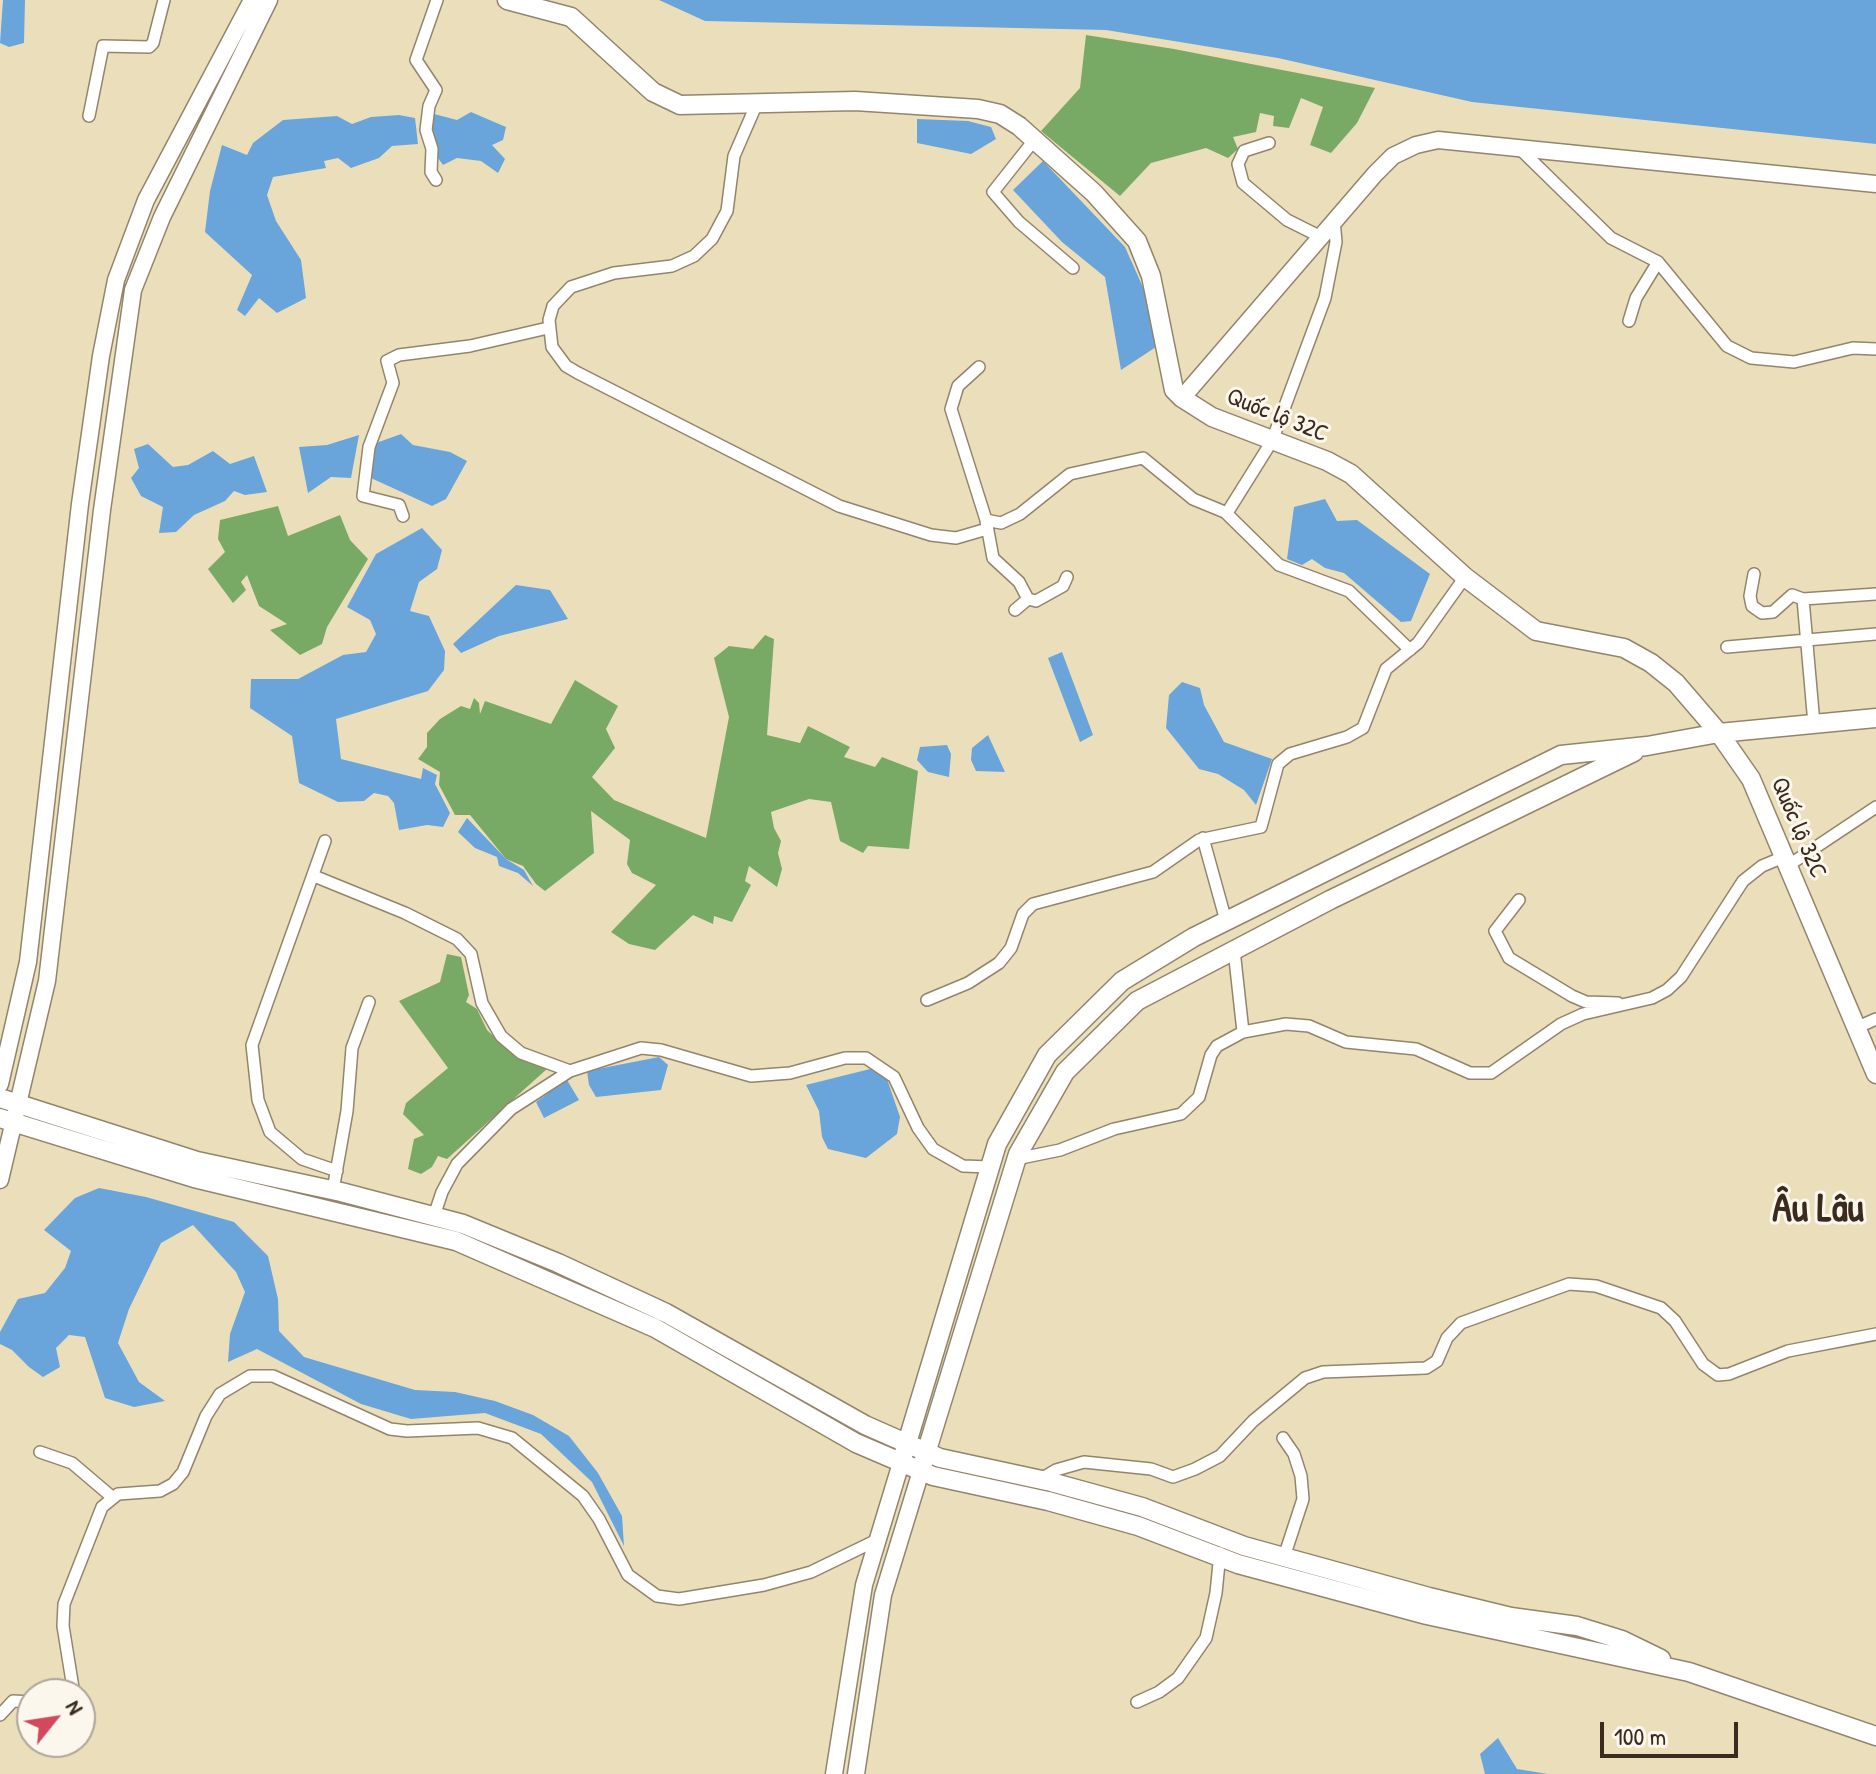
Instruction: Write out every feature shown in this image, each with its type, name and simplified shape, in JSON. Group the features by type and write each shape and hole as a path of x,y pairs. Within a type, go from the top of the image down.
{"main road":[{"path":"0,1084 28,962 80,504 101,356 116,280 146,200 252,0"},
{"path":"0,1180 12,1115 47,981 102,510 133,290 162,217 269,0"},
{"path":"507,0 552,9 571,17 653,92 673,103 817,99 978,109 1009,119 1094,193 1137,241 1151,276 1174,390 1182,398 1319,236 1393,156 1416,145 1438,140 1876,184"},
{"name":"Quốc lộ 32C","path":"1182,398 1212,417 1351,474 1465,577 1542,634 1611,645 1637,654 1676,683 1719,733 1751,779 1788,860 1811,928 1876,1074"},
{"path":"80,504 102,510"},
{"path":"834,1774 864,1585 877,1540 997,1144 1047,1055 1122,981 1226,921 1561,755 1647,746 1719,733 1876,718"},
{"path":"856,1774 883,1595 925,1452 1016,1159 1065,1072 1137,1001 1647,746"},
{"path":"0,1098 12,1115 194,1178 456,1241 655,1328 856,1443 921,1471 1138,1526 1220,1556 1454,1621 1689,1672"},
{"path":"12,1115 434,1216 558,1263 666,1313 865,1425 940,1458 1041,1479 1142,1507 1284,1557 1497,1613 1577,1626 1622,1640 1689,1672 1876,1736"}],"street":[{"path":"89,116 103,46 149,47 153,43 164,0"},
{"path":"436,180 438,177 431,172 432,149 426,130 429,106 436,90 416,60 437,0"},
{"path":"757,103 734,156 727,211 712,239 694,256 672,266 614,273 571,287 553,306 548,328 552,347 566,366 839,506 920,532 956,538 987,529 986,520"},
{"path":"1035,139 993,192 1019,222 1073,268"},
{"path":"1269,143 1244,151 1238,164 1243,183 1287,220 1319,236"},
{"path":"1520,149 1611,238 1658,262 1727,346 1751,358 1794,362 1853,348 1876,349"},
{"path":"1225,512 1242,493 1272,441 1325,298 1336,242 1334,220"},
{"path":"1629,321 1636,298 1658,262"},
{"path":"403,516 399,505 363,496 369,447 393,383 387,361 399,355 470,346 548,328"},
{"path":"979,367 958,386 951,409 986,520 993,558 1019,582 1028,599 1036,601 1063,586 1067,577"},
{"path":"986,520 1001,523 1020,514 1058,481 1076,471 1116,467 1143,458 1193,499 1225,512 1279,565 1349,591 1410,650"},
{"path":"1754,574 1750,596 1752,606 1762,613 1773,612 1792,595 1803,599 1876,594"},
{"path":"927,1000 968,983 999,963 1011,948 1023,914 1033,904 1153,872 1203,838 1261,827 1278,764 1290,754 1359,731 1369,718 1386,669 1410,650 1465,577"},
{"path":"1015,610 1028,599"},
{"path":"1803,599 1814,724"},
{"path":"1727,647 1876,634"},
{"path":"1016,1159 1060,1150 1114,1129 1181,1114 1199,1097 1212,1051 1243,1032 1302,1024 1346,1042 1416,1049 1470,1073 1484,1075 1496,1070 1561,1024 1652,998 1674,984 1743,881 1762,866 1788,860 1876,807"},
{"path":"1203,838 1226,921"},
{"path":"325,841 252,1045 258,1100 270,1132 302,1159 337,1171"},
{"path":"314,876 405,913 457,939 471,954 482,1003 501,1036 521,1053 570,1071"},
{"path":"1519,900 1495,931 1509,958 1586,1002 1626,1004"},
{"path":"1234,950 1243,1032"},
{"path":"333,1190 347,1111 352,1048 369,1002"},
{"path":"1856,1028 1876,1019"},
{"path":"434,1216 457,1164 511,1109 570,1071 641,1048 661,1050 751,1076 790,1073 845,1058 866,1058 894,1077 918,1128 933,1149 963,1166 990,1167"},
{"path":"1041,1479 1056,1470 1084,1462 1138,1466 1173,1477 1195,1469 1220,1456 1253,1421 1305,1378 1323,1372 1426,1368 1437,1361 1447,1338 1461,1323 1569,1284 1596,1286 1661,1308 1675,1321 1703,1364 1718,1375 1729,1374 1788,1351 1876,1334"},
{"path":"71,1678 63,1626 64,1604 102,1507 112,1497 126,1492 160,1491 173,1484 183,1472 206,1416 220,1394 240,1379 265,1375 390,1429 478,1428 512,1438 583,1496 599,1519 628,1575 657,1596 679,1599 764,1585 811,1572 877,1540"},
{"path":"1283,1438 1298,1465 1303,1499 1284,1557"},
{"path":"40,1452 72,1463 112,1497"},
{"path":"1137,1702 1159,1692 1178,1678 1206,1638 1216,1593 1220,1537"},
{"path":"0,1715 16,1701"}],"green space":[{"path":"1086,35 1375,88 1357,123 1331,153 1310,145 1323,107 1301,98 1289,128 1273,126 1274,116 1260,113 1256,132 1233,137 1238,149 1228,158 1206,148 1151,163 1120,196 1041,131 1080,88"},
{"path":"278,506 288,536 340,515 350,540 368,559 327,627 322,644 300,655 270,630 287,624 259,606 247,575 241,582 246,590 233,603 208,569 225,552 218,539 220,520"},
{"path":"765,635 774,639 767,735 800,743 808,726 850,747 844,757 875,767 882,757 918,771 909,849 868,846 863,853 840,841 831,802 809,799 771,812 781,841 778,853 782,869 777,887 749,866 745,881 751,885 732,922 714,916 713,924 693,915 655,950 629,944 611,932 656,885 632,873 627,864 630,840 591,811 594,853 545,891 523,866 506,859 470,815 455,815 439,785 440,772 418,759 427,747 427,733 440,719 461,706 470,709 474,698 479,703 480,714 485,701 551,724 575,680 618,706 606,729 615,748 592,777 614,800 706,838 729,717 714,658 729,646 753,649"},
{"path":"447,954 461,957 469,995 466,1002 477,1009 487,1030 504,1046 548,1068 447,1159 438,1156 432,1167 421,1174 408,1169 414,1139 424,1135 403,1114 406,1103 448,1068 399,1001 440,982"}],"water":[{"path":"3,0 25,0 24,43 9,47 0,43"},
{"path":"659,0 1876,0 1876,144 1472,102 1278,58 1106,30 705,21"},
{"path":"471,112 506,127 503,140 492,145 505,159 498,173 481,161 457,158 443,165 438,158 432,133 434,114 457,120"},
{"path":"399,115 415,118 418,144 392,146 379,158 351,168 338,158 324,161 326,168 273,177 267,195 276,221 301,260 306,298 277,313 259,298 245,316 237,310 252,275 205,232 210,191 222,145 247,155 253,143 283,120 337,116 352,124 371,117"},
{"path":"917,119 968,121 991,127 996,139 971,154 917,143"},
{"path":"1043,161 1125,247 1146,294 1156,347 1121,370 1105,277 1062,242 1013,190"},
{"path":"401,434 413,445 450,452 467,461 446,499 432,506 371,478 376,443"},
{"path":"359,435 351,478 331,477 308,493 299,447 327,445"},
{"path":"148,444 173,467 188,465 213,451 230,464 254,456 267,492 245,495 234,491 225,501 194,515 176,532 159,533 163,507 141,496 131,478 139,468 134,449"},
{"path":"1325,499 1337,521 1357,520 1430,574 1411,621 1401,622 1344,573 1325,568 1312,559 1302,565 1287,559 1294,507"},
{"path":"422,528 442,550 437,569 419,582 410,611 429,616 445,651 444,670 428,691 336,719 341,759 421,779 423,768 437,775 435,784 450,813 443,827 427,825 399,830 394,803 388,796 374,793 364,801 338,802 299,783 292,736 250,708 251,679 298,679 343,655 366,652 376,634 370,620 347,607 376,554"},
{"path":"516,585 550,590 568,619 499,636 461,653 453,644"},
{"path":"1062,652 1093,735 1080,742 1048,658"},
{"path":"1182,682 1200,688 1204,705 1224,742 1272,759 1256,805 1244,790 1218,774 1199,769 1166,728 1169,695"},
{"path":"988,735 1005,772 976,771 971,760 972,748"},
{"path":"947,745 951,754 949,777 928,772 917,760 920,747"},
{"path":"467,818 506,859 524,870 533,886 518,873 499,866 497,857 475,848 458,832"},
{"path":"659,1057 668,1065 661,1090 596,1097 589,1085 587,1071"},
{"path":"870,1069 886,1076 900,1117 897,1134 866,1158 828,1149 822,1137 819,1111 806,1085"},
{"path":"567,1080 579,1100 544,1118 536,1102"},
{"path":"99,1188 146,1197 234,1222 268,1256 278,1299 279,1331 304,1357 415,1390 455,1392 495,1401 533,1415 569,1436 598,1473 622,1516 624,1546 592,1482 541,1434 485,1413 411,1419 361,1404 257,1349 228,1362 230,1334 245,1292 236,1272 193,1225 161,1243 129,1309 118,1343 139,1382 165,1401 134,1407 105,1398 85,1337 69,1335 56,1348 60,1367 43,1377 12,1350 0,1344 0,1332 18,1299 45,1293 65,1268 71,1251 44,1230 75,1198"},
{"path":"1498,1738 1517,1769 1548,1774 1485,1774 1480,1754"}],"district":[{"name":"Âu Lâu","path":"1818,1210"}]}
